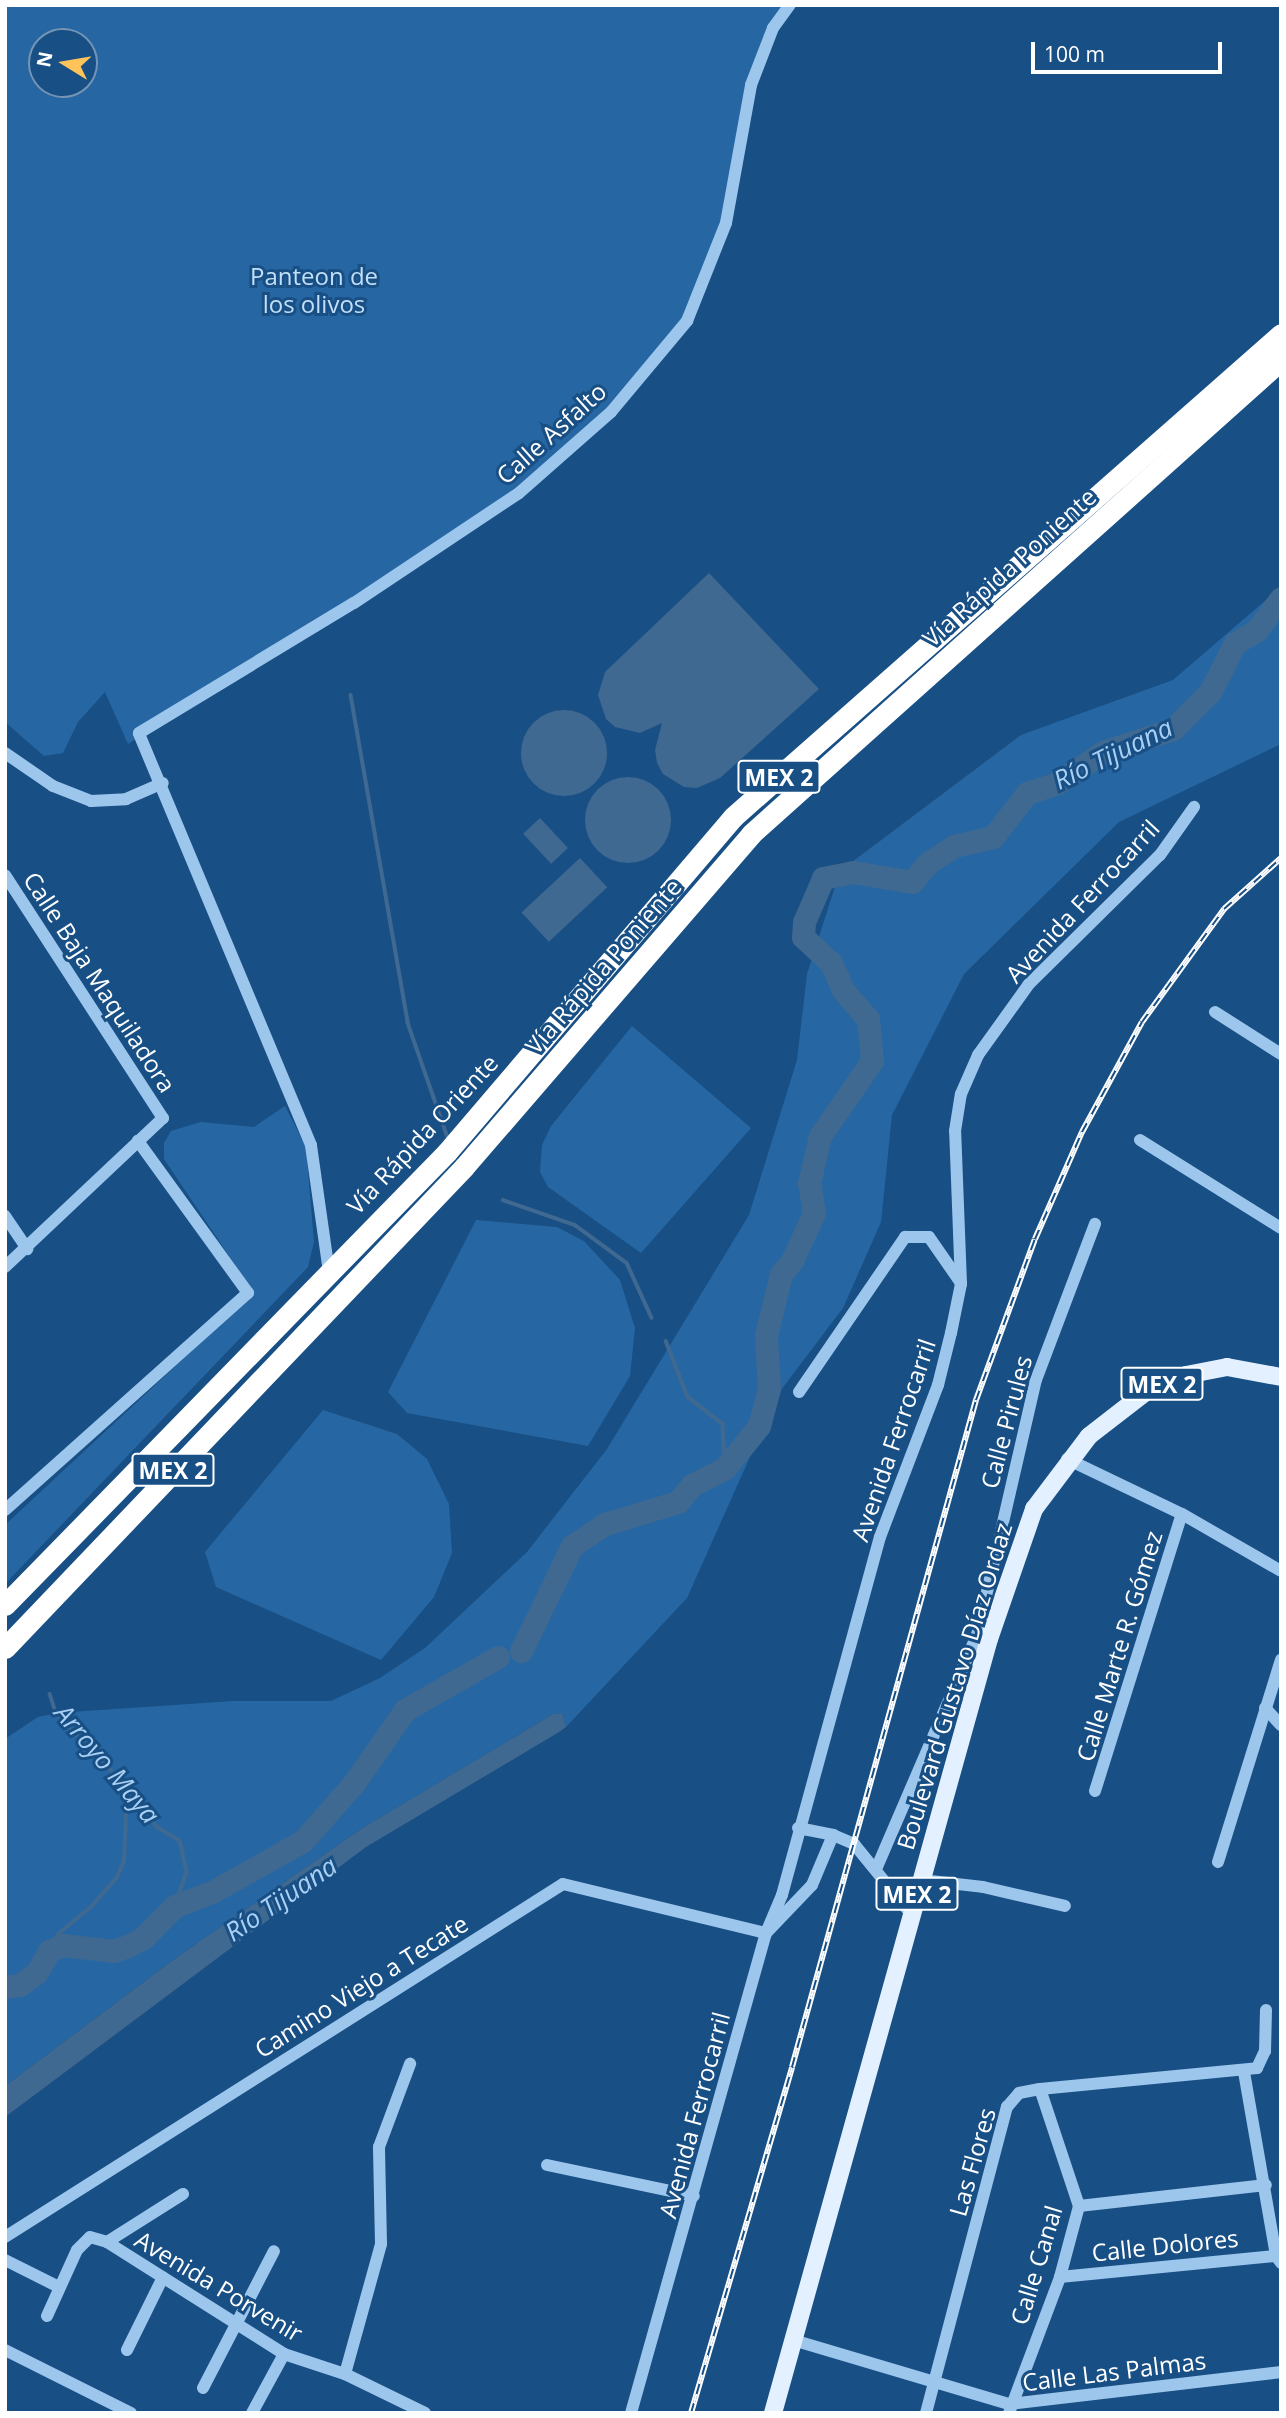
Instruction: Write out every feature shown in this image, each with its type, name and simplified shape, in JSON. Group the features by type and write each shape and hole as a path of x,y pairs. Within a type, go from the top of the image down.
{"highway":[{"name":"Vía Rápida Oriente","path":"5,1605 447,1152 733,817 1281,334"},
{"name":"Vía Rápida Poniente","path":"5,1648 464,1167 751,834 1281,360"}],"main road":[{"name":"Boulevard Gustavo Díaz Ordaz","path":"774,2413 922,1881 983,1637 1023,1533 1067,1459 1108,1419 1167,1382 1227,1367 1281,1377"}],"street":[{"name":"Calle Asfalto","path":"163,783 139,733 354,603 519,493 611,412 687,321 726,223 751,85 773,29 790,5"},
{"path":"5,753 53,786 91,801 126,799 163,783 311,1146 329,1272"},
{"name":"Avenida Ferrocarril","path":"631,2413 766,1933 782,1895 798,1828 880,1537 938,1385 961,1284 955,1131 961,1094 978,1055 1029,984 1160,855 1194,807"},
{"name":"Calle Baja Maquiladora","path":"5,875 163,1118 5,1267"},
{"path":"1215,1012 1281,1054"},
{"path":"5,1510 248,1293 138,1140"},
{"path":"1140,1140 1281,1228"},
{"path":"5,1216 27,1249"},
{"name":"Calle Pirules","path":"877,1867 983,1637 1036,1380 1095,1224"},
{"path":"799,1392 905,1237 929,1237 961,1284"},
{"path":"1067,1459 1182,1514 1281,1571"},
{"name":"Calle Marte R. Gómez","path":"1095,1791 1182,1514"},
{"path":"1218,1863 1281,1660"},
{"path":"1265,1708 1281,1725"},
{"path":"798,1828 834,1835 854,1844 877,1867 911,1914"},
{"path":"766,1933 812,1885 834,1835"},
{"path":"922,1881 983,1887 1065,1906"},
{"name":"Camino Viejo a Tecate","path":"5,2237 563,1884 766,1933"},
{"path":"1266,2010 1263,2061 1244,2072 1278,2259"},
{"path":"345,2374 381,2244 379,2147 410,2064"},
{"name":"Las Flores","path":"926,2413 1006,2107 1019,2092 1244,2072"},
{"name":"Calle Canal","path":"1009,2408 1060,2277 1079,2206 1040,2089"},
{"path":"547,2165 694,2196"},
{"path":"1079,2206 1266,2185"},
{"path":"47,2316 77,2250 90,2237 107,2242 183,2194"},
{"name":"Avenida Porvenir","path":"107,2242 284,2354 345,2374 406,2408 425,2413"},
{"path":"203,2388 274,2251"},
{"name":"Calle Dolores","path":"1060,2277 1278,2259"},
{"path":"5,2260 59,2287"},
{"path":"127,2350 163,2277"},
{"name":"Calle Las Palmas","path":"793,2340 935,2382 1009,2408 1281,2372"},
{"path":"5,2350 131,2413"},
{"path":"252,2413 284,2354"}],"green space":[{"name":"Panteon de los olivos","path":"5,5 790,5 752,85 726,223 687,321 611,412 519,493 128,744 105,692 78,722 63,753 44,756 5,722"},
{"path":"1281,587 1281,744 1119,822 964,974 892,1115 881,1222 843,1308 778,1394 687,1598 566,1727 562,1713 553,1714 361,1829 173,1960 5,2086 5,1739 38,1717 56,1713 233,1701 331,1701 380,1678 425,1648 527,1552 607,1449 749,1215 797,1060 807,974 840,871 1021,735 1173,680"},
{"path":"632,1026 751,1128 641,1253 548,1187 540,1172 542,1145 551,1126"},
{"path":"285,1106 306,1147 314,1242 308,1267 5,1584 5,1525 254,1293 164,1159 164,1143 171,1131 201,1122 254,1127"},
{"path":"476,1220 557,1227 584,1241 620,1280 635,1328 630,1376 588,1446 407,1413 388,1392"},
{"path":"323,1410 397,1434 427,1459 449,1504 452,1553 434,1597 381,1660 216,1587 205,1552"}],"water":[{"path":"709,573 819,689 720,778 697,788 684,787 663,774 657,763 655,750 662,723 640,733 615,727 606,719 598,695 605,672"},
{"path":"564,710 588,717 600,729 607,753 600,777 588,789 564,796 540,789 528,777 521,753 528,729 540,717"},
{"path":"628,777 652,784 664,796 671,820 664,844 652,856 628,863 604,856 592,844 585,820 592,796 604,784"},
{"path":"540,818 568,848 551,864 523,834"},
{"path":"580,858 607,887 549,942 521,913"},
{"path":"562,1713 566,1727 366,1847 5,2117 5,2086 173,1960 361,1829 553,1714"}],"waterway":[{"name":"Río Tijuana","path":"521,1651 572,1546 605,1524 678,1502 692,1485 725,1468 759,1426 769,1389 766,1335 781,1274 792,1261 814,1213 809,1183 820,1136 872,1061 868,1019 843,990 831,963 803,937 804,922 823,878 853,872 912,882 928,863 954,846 993,837 1027,793 1057,783 1103,752 1173,729 1210,692 1235,643 1256,631 1281,598"},
{"path":"351,695 408,1023 447,1135"},
{"path":"503,1200 575,1225 627,1263 652,1318"},
{"path":"666,1341 688,1397 723,1424 725,1468"},
{"name":"Río Tijuana","path":"5,1987 20,1985 37,1972 49,1951 63,1945 113,1951 128,1946 143,1938 175,1906 212,1892 303,1841 354,1783 405,1710 498,1657"},
{"name":"Arroyo Maya","path":"50,1694 56,1713 127,1787 156,1826 180,1841 187,1872 175,1906"},
{"path":"49,1951 58,1934 92,1906 117,1877 124,1861 127,1789"}],"railway":[{"path":"691,2413 792,2067 976,1400 1035,1239 1082,1132 1142,1022 1224,909 1281,858"}]}
